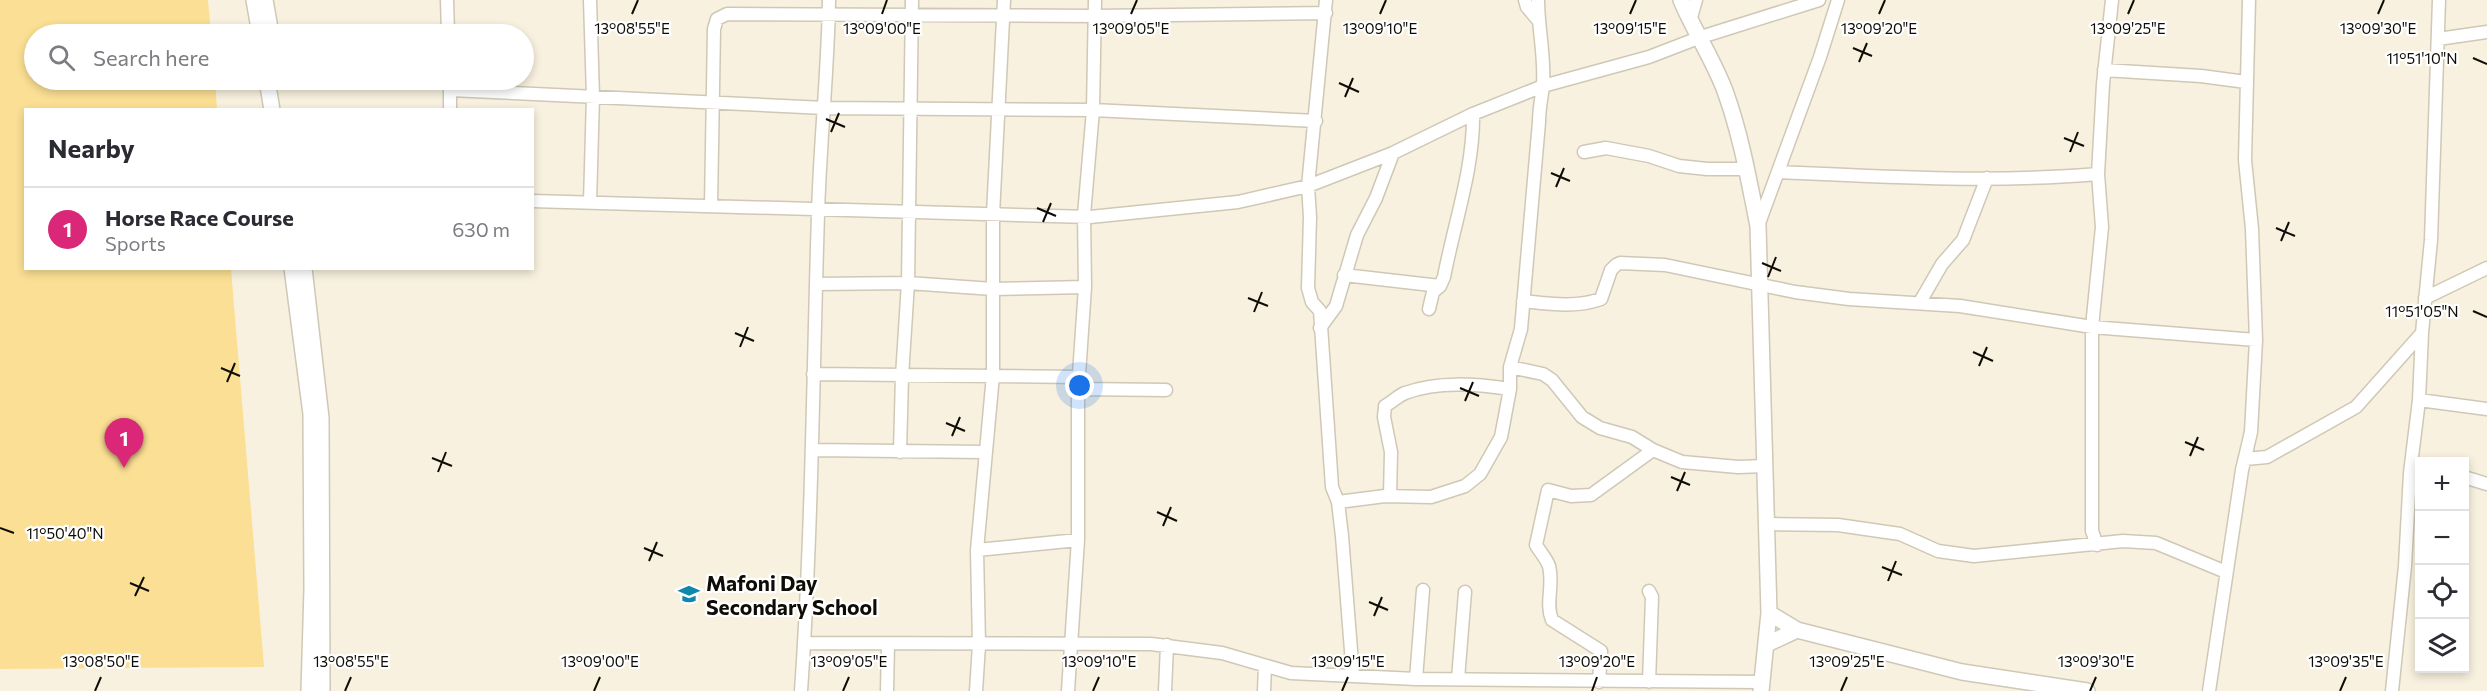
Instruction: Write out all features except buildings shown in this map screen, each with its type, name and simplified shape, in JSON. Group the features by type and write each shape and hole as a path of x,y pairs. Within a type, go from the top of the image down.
{"main road":[{"path":"254,0 258,24"},
{"path":"265,0 269,24"},
{"path":"1682,0 1725,92 1747,169 1758,226 1769,613 1762,686"},
{"path":"269,90 272,108"},
{"path":"279,90 282,108"},
{"path":"292,270 310,414 316,671 322,691"},
{"path":"304,270 321,418 316,671 309,691"},
{"path":"1769,613 1797,630 1962,672 2087,691"},
{"path":"1767,644 1797,630"}],"street":[{"path":"447,0 448,24"},
{"path":"590,0 593,96 590,203"},
{"path":"801,691 813,450 818,210 829,0"},
{"path":"900,452 908,283 912,0"},
{"path":"976,691 977,550 984,452 993,375 995,303 993,214 1004,0"},
{"path":"1068,691 1078,540 1078,383 1085,287 1084,215 1093,110 1095,0"},
{"path":"1525,0 1527,7 1538,20"},
{"path":"1338,502 1390,496 1431,497 1465,486 1480,474 1501,437 1510,389 1510,367 1521,329 1539,104 1543,86 1542,36 1538,20 1538,0"},
{"path":"1690,21 1696,0"},
{"path":"534,201 1084,215 1090,217 1238,202 1308,186 1393,153 1473,114 1543,86 1649,57 1819,0"},
{"path":"1758,226 1820,57 1838,0"},
{"path":"2097,544 2092,531 2092,327 2102,227 2098,174 2104,70 2112,0"},
{"path":"2209,691 2226,572 2251,432 2256,340 2252,229 2245,160 2249,0"},
{"path":"2392,691 2414,472 2430,240 2439,0"},
{"path":"711,206 714,29 717,19 727,14 1096,16 1326,6 1308,186 1310,217 1308,288 1312,302 1320,311 1332,487 1338,502 1353,676"},
{"path":"2438,39 2487,32"},
{"path":"2104,70 2201,76 2246,82"},
{"path":"450,108 451,90"},
{"path":"516,90 825,108 1093,110 1316,121"},
{"path":"1429,309 1433,292 1440,286 1444,277 1459,214 1473,129 1473,114"},
{"path":"1584,152 1606,148 1641,154 1679,166 1747,169"},
{"path":"1320,328 1336,306 1357,235 1376,198 1393,153"},
{"path":"1779,172 1933,180 2098,174"},
{"path":"1920,302 1942,264 1963,240 1987,178"},
{"path":"1523,301 1578,305 1601,299 1611,270 1620,263 1665,265 1795,292 1849,299 1920,302 2092,327 2256,340"},
{"path":"2425,298 2487,268"},
{"path":"1344,275 1440,286"},
{"path":"816,284 908,283 993,289 1085,287"},
{"path":"2245,459 2267,457 2356,407 2422,333"},
{"path":"1510,367 1543,374 1552,380 1561,394 1582,417 1600,428 1632,437 1653,450 1682,462 1738,467 1766,466"},
{"path":"813,374 993,375 1166,390"},
{"path":"1390,496 1391,452 1384,417 1385,406 1403,394 1426,388 1458,384 1510,389"},
{"path":"2419,400 2487,409"},
{"path":"813,450 984,452"},
{"path":"1599,682 1601,651 1552,621 1549,613 1551,582 1549,566 1536,545 1548,490 1571,496 1591,495 1653,450"},
{"path":"2469,479 2487,484"},
{"path":"1767,524 1839,525 1900,534 1938,551 1974,556 2123,541 2156,543 2226,572"},
{"path":"977,550 1078,540"},
{"path":"1416,679 1424,590"},
{"path":"1648,682 1652,597 1649,591"},
{"path":"1458,680 1465,592"},
{"path":"804,644 1167,645 1222,653 1291,673 1416,679 1762,686"},
{"path":"887,691 888,645"},
{"path":"1165,691 1167,645"},
{"path":"1263,691 1265,666"}],"shaded area":[{"path":"0,0 208,0 210,24 24,24 24,90 216,90 217,108 24,108 24,270 231,270 264,667 0,669"}],"place":[{"name":"Horse Race Course","path":"124,468"},
{"name":"Mafoni Day Secondary School","path":"689,594"}]}
